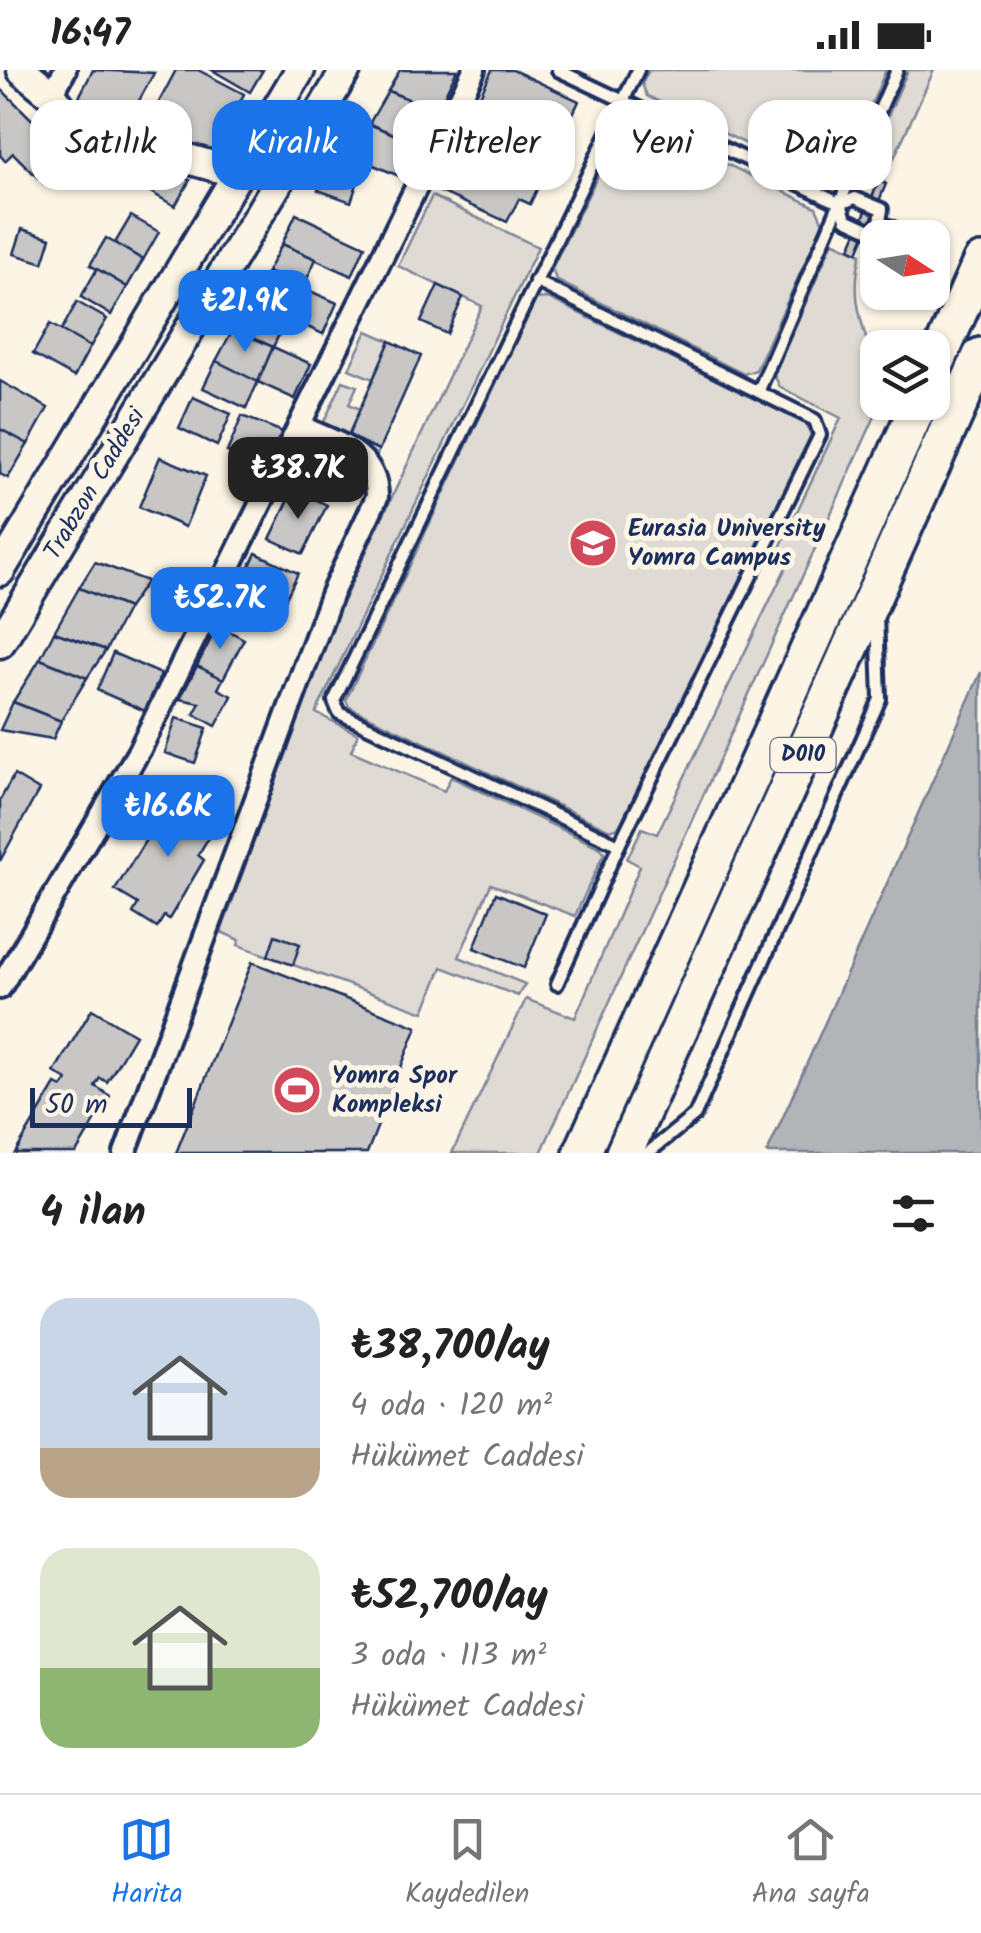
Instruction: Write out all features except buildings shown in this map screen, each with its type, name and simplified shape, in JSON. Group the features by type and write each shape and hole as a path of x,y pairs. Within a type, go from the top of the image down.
{"highway":[{"path":"950,332 981,262"},
{"name":"D010","path":"624,1153 981,356"},
{"name":"D010","path":"582,1153 912,420"}],"main road":[{"path":"22,70 58,82 76,126 212,165"},
{"name":"Trabzon Caddesi","path":"282,100 300,70"},
{"name":"Trabzon Caddesi","path":"0,642 346,70"},
{"name":"Trabzon Caddesi","path":"0,571 228,190"}],"street":[{"path":"0,988 140,749 302,427 474,70"},
{"path":"125,1153 332,592 376,497 376,482 366,461 302,427"}],"lane":[{"path":"558,70 623,100 638,70"},
{"path":"758,390 897,70"},
{"path":"728,150 841,204 846,219 860,225"},
{"path":"595,158 334,701 340,714 620,845"},
{"path":"841,204 855,198 882,209 880,220"},
{"path":"535,282 758,390 814,420 820,434 620,845 557,984"},
{"path":"648,1153 695,1115 880,699 877,591"}],"shaded area":[{"path":"649,70 886,70 873,100 748,100 748,145 728,135 728,100 655,100 647,96 642,84"},
{"path":"908,70 934,70 892,162 892,107"},
{"path":"728,165 748,174 748,190 781,190 816,207 823,223 756,370 744,374 556,280 552,268 595,181 595,190 728,190"},
{"path":"432,196 538,247 316,713 358,734 351,751 444,791 451,777 601,848 604,853 575,916 491,884 459,957 525,984 518,996 442,967 424,1012 238,945 240,940 221,932 335,618 482,306 398,266"},
{"path":"833,241 860,254 857,295 864,330 860,330 860,420 873,420 541,1153 452,1153 526,999 575,1018 640,866 627,859 642,828 657,834 788,563 776,556 841,418 780,387 774,375"},
{"path":"548,298 806,424 811,435 619,827 610,830 349,707 346,700 536,299"},
{"path":"367,331 390,341 373,379 349,369"},
{"path":"343,381 357,386 349,404 360,409 348,436 379,450 377,455 321,428"},
{"path":"981,672 981,1153 767,1153"}],"place":[{"name":"Eurasia University Yomra Campus","path":"593,543"},
{"name":"Yomra Spor Kompleksi","path":"297,1090"}]}
